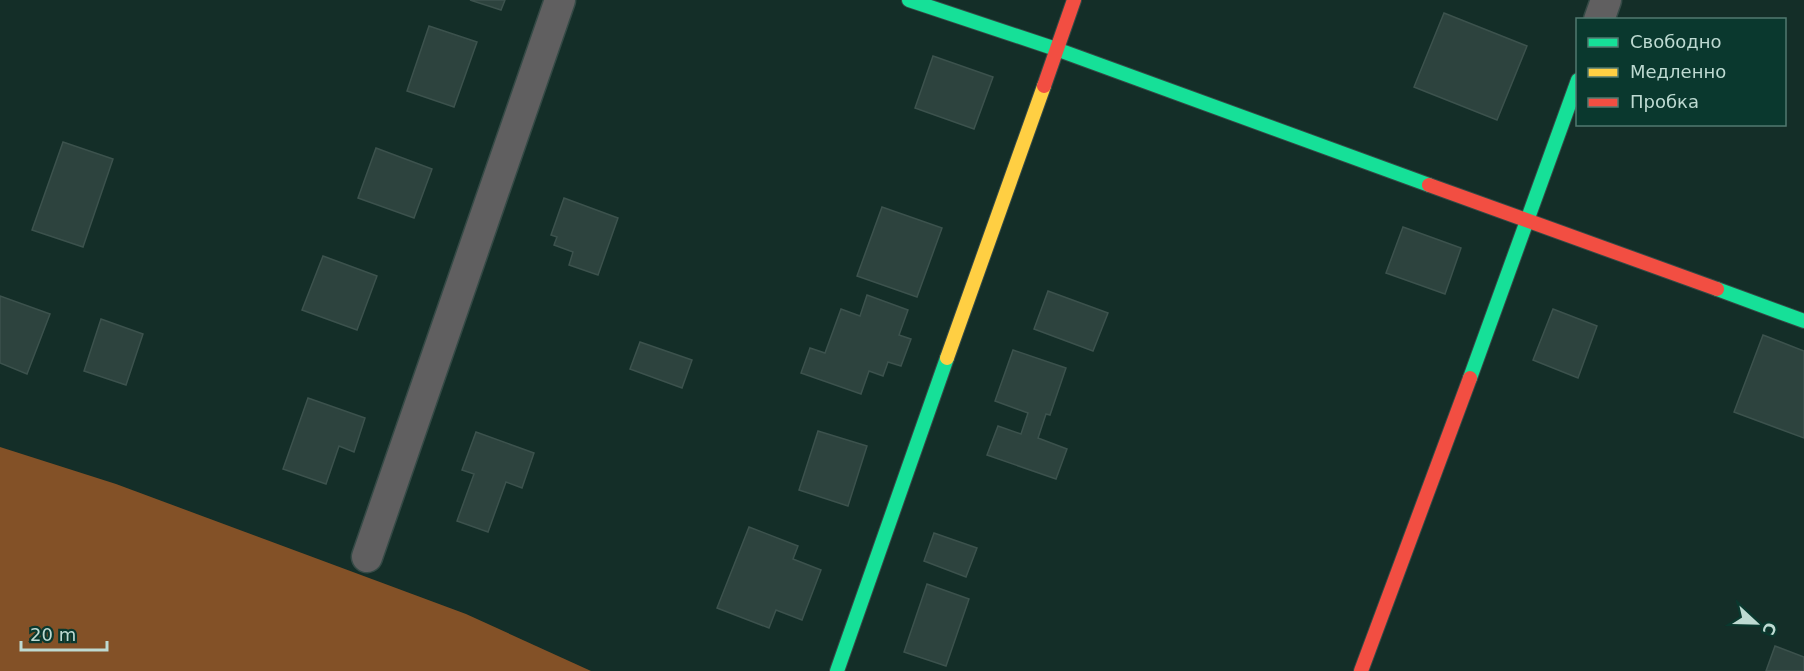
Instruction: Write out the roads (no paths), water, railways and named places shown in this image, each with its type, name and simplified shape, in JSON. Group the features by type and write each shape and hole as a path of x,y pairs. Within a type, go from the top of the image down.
{"street":[{"path":"367,557 560,0"},
{"path":"909,0 1056,49 1804,321"},
{"path":"837,671 1074,0"},
{"path":"1600,18 1605,0"},
{"path":"1361,671 1528,222 1576,86"}]}
